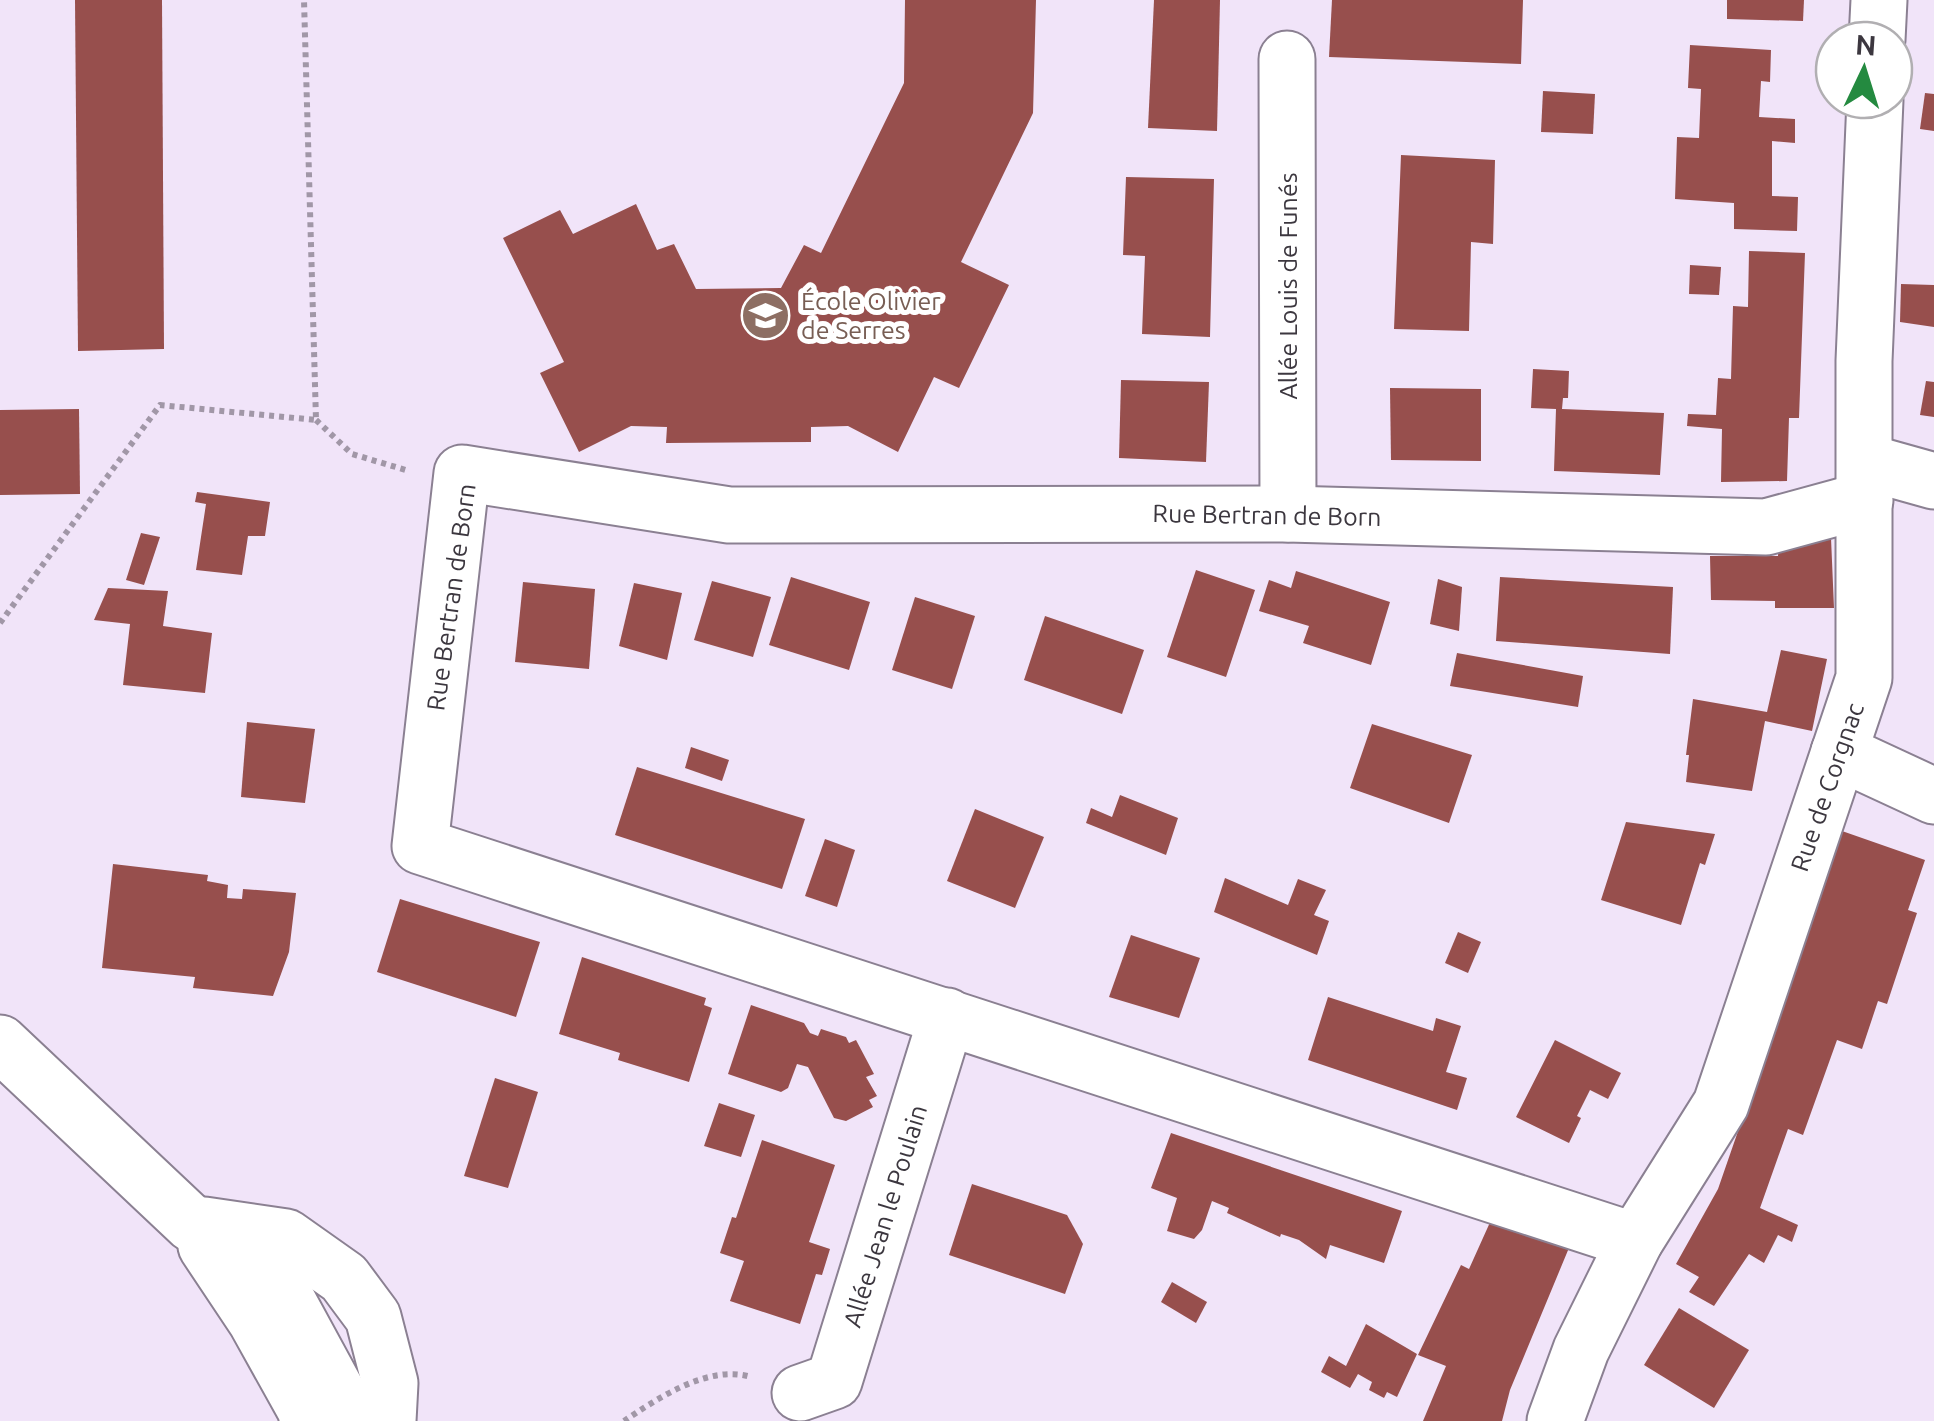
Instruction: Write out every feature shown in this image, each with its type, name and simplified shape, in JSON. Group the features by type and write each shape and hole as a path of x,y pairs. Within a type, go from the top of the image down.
{"street":[{"name":"Allée Louis de Funés","path":"1287,59 1288,514"},
{"name":"Rue de Corgnac","path":"1555,1421 1582,1350 1636,1241 1721,1104 1864,678 1864,361 1873,120"},
{"name":"Rue Bertran de Born","path":"1636,1241 420,846 462,473 729,515 1288,514 1766,528 1865,481"},
{"path":"1865,481 1934,481"},
{"path":"1838,752 1934,796"},
{"name":"Allée Jean le Poulain","path":"800,1393 834,1381 948,1016"},
{"path":"0,1043 191,1223 278,1283 353,1421"},
{"path":"191,1223 256,1321 306,1410 308,1421"},
{"path":"191,1223 286,1237 344,1278 373,1317 390,1383 388,1421"}],"path":[{"path":"304,0 316,420"},
{"path":"0,623 160,404 316,420 352,454 434,478 462,473"},
{"path":"624,1421 688,1384 738,1373 800,1393"}],"building":[{"path":"75,0 162,0 164,349 78,351"},
{"path":"905,0 1036,0 1033,113 961,262 1009,285 959,388 934,377 898,452 848,426 811,427 811,442 666,443 667,427 631,426 579,452 540,373 564,362 503,238 560,210 573,234 636,204 657,250 674,244 696,289 781,288 804,245 821,253 904,83"},
{"path":"1154,0 1220,0 1217,131 1148,128"},
{"path":"1332,0 1523,0 1521,64 1329,57"},
{"path":"1727,0 1804,0 1803,21 1727,19"},
{"path":"1690,45 1771,50 1770,82 1761,81 1759,117 1795,119 1795,143 1772,141 1772,196 1798,197 1797,231 1734,229 1734,203 1675,199 1677,137 1699,138 1701,89 1688,88"},
{"path":"1543,91 1595,94 1593,134 1541,132"},
{"path":"1925,93 1934,94 1934,131 1920,129"},
{"path":"1401,155 1495,160 1493,244 1471,242 1469,331 1394,329"},
{"path":"1126,177 1214,179 1210,337 1142,334 1145,256 1123,255"},
{"path":"1749,251 1805,253 1799,418 1789,418 1787,481 1721,482 1722,429 1687,426 1688,414 1716,415 1718,378 1731,379 1733,306 1748,307"},
{"path":"1690,265 1721,267 1719,295 1689,294"},
{"path":"1901,284 1934,285 1934,327 1900,322"},
{"path":"1533,369 1569,371 1568,398 1563,398 1562,409 1664,413 1660,475 1554,471 1556,409 1531,408"},
{"path":"1121,380 1209,382 1206,462 1119,458"},
{"path":"1926,381 1934,382 1934,417 1920,415"},
{"path":"1390,388 1481,389 1481,461 1391,460"},
{"path":"79,409 80,494 0,495 0,410"},
{"path":"197,492 270,502 265,536 248,536 242,575 196,570 206,504 195,502"},
{"path":"141,533 160,537 144,585 126,580"},
{"path":"1779,538 1831,538 1834,608 1775,608 1775,601 1711,600 1710,556 1778,556"},
{"path":"1196,570 1255,590 1226,677 1167,657"},
{"path":"1296,571 1390,602 1371,665 1303,643 1309,626 1259,611 1269,580 1291,588"},
{"path":"791,577 870,602 849,670 769,645"},
{"path":"1500,577 1673,587 1670,654 1496,641"},
{"path":"1438,579 1462,587 1459,631 1430,624"},
{"path":"712,581 771,597 753,657 694,640"},
{"path":"523,582 595,589 589,669 515,662"},
{"path":"634,583 682,593 667,660 619,646"},
{"path":"108,588 168,591 163,626 212,633 205,693 123,685 130,624 94,620"},
{"path":"915,597 975,616 952,689 892,670"},
{"path":"1045,616 1144,650 1122,714 1024,680"},
{"path":"1781,650 1827,659 1812,731 1765,721 1752,791 1686,782 1693,699 1767,712"},
{"path":"1457,653 1583,676 1578,707 1450,686"},
{"path":"247,722 315,729 305,803 241,797"},
{"path":"1372,724 1472,755 1449,823 1350,788"},
{"path":"691,747 729,760 722,781 685,768"},
{"path":"637,767 805,819 782,889 615,835"},
{"path":"1120,795 1178,818 1166,855 1086,823 1091,808 1112,817"},
{"path":"975,809 1044,837 1015,908 947,881"},
{"path":"1626,822 1715,834 1705,865 1700,863 1681,925 1601,900"},
{"path":"1842,831 1925,860 1908,910 1917,913 1887,1004 1878,1001 1862,1049 1837,1040 1803,1135 1788,1129 1760,1208 1798,1225 1792,1242 1778,1235 1764,1263 1749,1254 1714,1306 1689,1292 1699,1277 1676,1264 1718,1189"},
{"path":"825,839 855,850 837,907 805,896"},
{"path":"113,864 208,875 207,881 228,885 227,898 242,899 243,889 296,893 289,952 273,996 193,988 195,977 102,968"},
{"path":"1225,878 1288,905 1298,879 1326,890 1314,915 1329,921 1317,955 1214,912"},
{"path":"400,899 540,942 516,1017 377,972"},
{"path":"1458,932 1481,942 1468,973 1445,963"},
{"path":"1131,935 1200,958 1179,1018 1109,997"},
{"path":"582,957 706,998 704,1005 712,1008 689,1082 618,1060 620,1053 559,1034"},
{"path":"1328,997 1433,1031 1436,1018 1461,1026 1446,1072 1467,1078 1457,1110 1308,1060"},
{"path":"751,1005 804,1023 810,1033 818,1036 821,1029 846,1037 849,1043 856,1040 874,1074 866,1077 877,1096 869,1100 873,1107 846,1121 834,1118 808,1067 797,1064 788,1088 781,1092 728,1074"},
{"path":"1555,1040 1621,1073 1608,1099 1590,1090 1569,1143 1516,1117"},
{"path":"495,1078 538,1092 508,1188 464,1176"},
{"path":"719,1103 755,1115 741,1157 704,1146"},
{"path":"1171,1133 1402,1211 1384,1263 1330,1245 1326,1259 1299,1240 1281,1234 1280,1237 1227,1213 1229,1208 1212,1201 1202,1230 1194,1239 1167,1231 1177,1198 1151,1188"},
{"path":"762,1140 835,1165 809,1242 830,1249 822,1275 816,1274 800,1324 730,1301 744,1261 720,1253"},
{"path":"972,1184 1067,1215 1083,1244 1065,1294 949,1255"},
{"path":"1496,1209 1571,1243 1510,1390 1502,1421 1423,1421 1446,1366 1418,1355 1461,1265 1469,1269"},
{"path":"1172,1282 1207,1302 1196,1323 1161,1302"},
{"path":"1679,1308 1749,1350 1714,1408 1644,1365"},
{"path":"1366,1324 1417,1354 1397,1397 1387,1392 1384,1398 1369,1390 1372,1382 1358,1374 1350,1388 1321,1372 1329,1356 1346,1366"}],"place":[{"name":"École Olivier de Serres","path":"766,315"}]}
